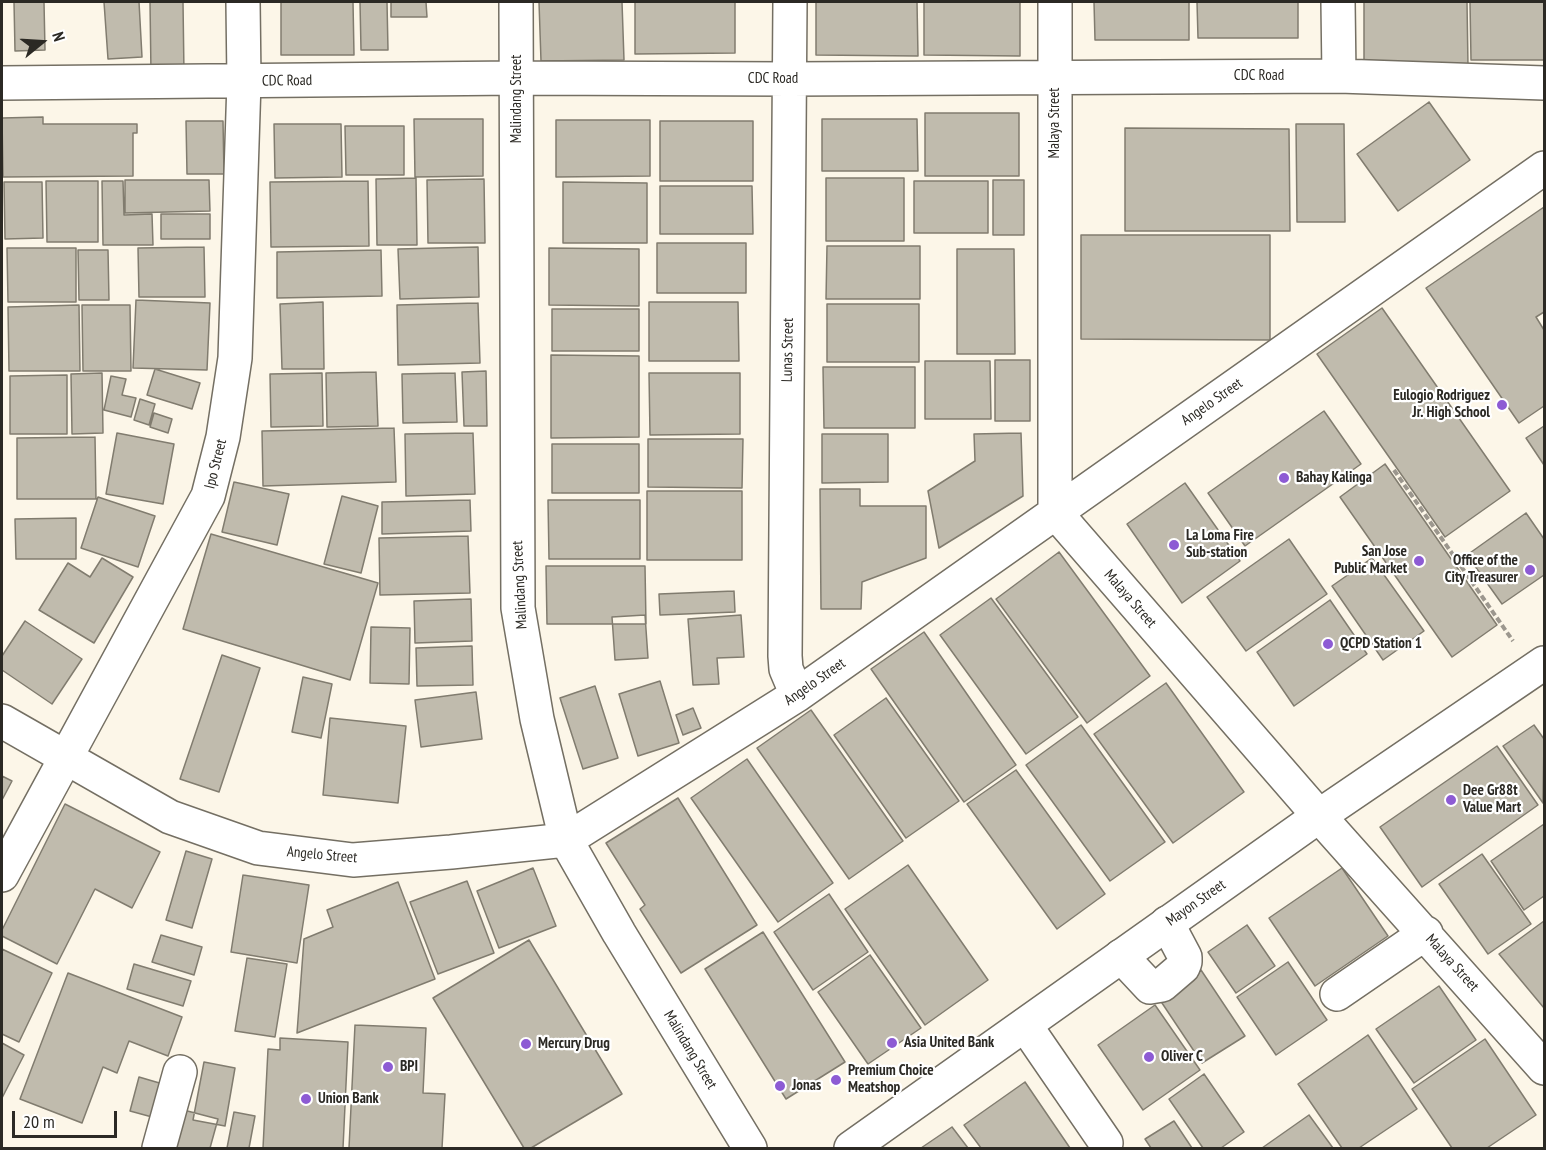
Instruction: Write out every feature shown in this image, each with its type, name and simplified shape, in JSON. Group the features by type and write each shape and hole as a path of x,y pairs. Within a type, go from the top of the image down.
{"street":[{"name":"Ipo Street","path":"2,875 208,496 223,437 235,358 244,82 243,2"},
{"name":"Malindang Street","path":"516,2 518,608 537,719 566,840 619,933 750,1149"},
{"name":"Lunas Street","path":"790,2 785,656 786,669 796,695"},
{"name":"Malaya Street","path":"1055,2 1054,513 1319,816 1545,1068"},
{"path":"1338,2 1339,76"},
{"name":"CDC Road","path":"2,83 517,78 1339,76 1545,83"},
{"name":"Angelo Street","path":"2,721 170,817 258,848 353,860 566,840 796,695 1545,168"},
{"name":"Mayon Street","path":"851,1149 1319,816 1539,666"},
{"path":"1121,956 1150,987 1162,985 1183,967 1185,962 1185,957 1167,923"},
{"path":"1337,994 1426,933"},
{"path":"1025,1024 1106,1143"},
{"path":"159,1149 180,1072"}],"path":[{"path":"1394,470 1539,666"}],"building":[{"path":"14,2 44,2 45,50 15,51"},
{"path":"104,2 139,2 142,57 108,59"},
{"path":"150,2 183,2 184,74 151,74"},
{"path":"281,2 353,2 354,55 281,55"},
{"path":"360,2 387,2 388,50 361,50"},
{"path":"391,2 426,2 427,17 391,17"},
{"path":"539,2 622,2 624,60 541,61"},
{"path":"635,2 735,2 735,53 635,54"},
{"path":"816,2 917,2 918,56 816,55"},
{"path":"924,2 1020,2 1020,56 924,55"},
{"path":"1094,2 1189,2 1189,40 1095,40"},
{"path":"1197,2 1298,2 1298,38 1198,38"},
{"path":"1364,2 1467,2 1468,67 1364,67"},
{"path":"1470,2 1544,2 1544,60 1471,60"},
{"path":"1429,102 1470,160 1398,211 1357,154"},
{"path":"925,113 1019,113 1019,176 925,176"},
{"path":"43,117 43,124 137,124 137,133 133,133 133,176 3,177 2,118"},
{"path":"414,119 483,119 483,176 415,177"},
{"path":"822,119 917,119 918,171 822,171"},
{"path":"556,120 650,120 650,176 556,177"},
{"path":"186,121 223,121 224,174 187,174"},
{"path":"660,121 753,121 753,181 660,181"},
{"path":"274,124 341,124 342,177 275,178"},
{"path":"1296,124 1344,124 1345,222 1297,222"},
{"path":"345,126 404,126 404,175 346,175"},
{"path":"1125,128 1289,129 1290,231 1125,231"},
{"path":"416,178 417,245 377,245 376,179"},
{"path":"826,178 904,178 904,241 826,241"},
{"path":"484,179 485,243 428,243 427,180"},
{"path":"125,180 209,180 210,211 125,213"},
{"path":"993,180 1024,180 1024,235 993,235"},
{"path":"46,181 98,181 98,242 47,242"},
{"path":"102,181 123,181 124,215 152,214 153,245 103,245"},
{"path":"368,181 369,246 271,247 270,182"},
{"path":"914,181 988,181 988,233 914,233"},
{"path":"4,182 42,182 43,238 5,239"},
{"path":"563,182 647,183 647,243 563,243"},
{"path":"660,186 752,186 753,234 660,234"},
{"path":"1544,207 1544,312 1536,317 1544,330 1544,406 1519,423 1426,288"},
{"path":"161,214 210,214 210,239 161,239"},
{"path":"1081,235 1270,235 1270,340 1081,339"},
{"path":"657,243 746,243 746,293 657,293"},
{"path":"827,246 920,246 920,299 826,299"},
{"path":"204,247 205,297 139,297 138,248"},
{"path":"478,247 479,297 400,299 398,249"},
{"path":"7,248 76,248 76,302 8,302"},
{"path":"549,248 639,249 639,306 549,305"},
{"path":"957,249 1014,249 1015,354 957,354"},
{"path":"78,250 108,250 109,300 79,300"},
{"path":"381,250 382,296 277,298 277,252"},
{"path":"136,300 210,303 207,370 133,368"},
{"path":"323,302 324,369 282,369 280,304"},
{"path":"649,302 738,302 739,361 649,361"},
{"path":"478,303 480,363 398,365 397,305"},
{"path":"827,304 919,304 919,362 827,362"},
{"path":"79,305 80,371 9,371 8,307"},
{"path":"82,305 130,305 131,371 83,371"},
{"path":"1382,308 1510,491 1445,537 1317,354"},
{"path":"552,309 639,309 639,351 552,351"},
{"path":"551,355 639,356 639,437 551,438"},
{"path":"995,360 1030,360 1030,421 995,421"},
{"path":"925,361 990,361 991,419 925,419"},
{"path":"823,367 915,367 915,428 824,428"},
{"path":"155,369 200,383 192,409 147,395"},
{"path":"486,371 487,426 464,426 462,372"},
{"path":"376,372 378,426 327,427 326,373"},
{"path":"102,373 103,433 72,434 71,374"},
{"path":"322,373 323,426 271,427 270,374"},
{"path":"455,373 457,422 403,423 402,374"},
{"path":"649,373 740,373 740,434 650,435"},
{"path":"67,375 67,434 10,434 10,376"},
{"path":"111,376 126,379 122,395 136,398 131,417 104,410"},
{"path":"140,399 155,404 149,425 134,420"},
{"name":"Bahay Kalinga","path":"1324,411 1361,464 1245,546 1208,493"},
{"path":"154,413 172,419 168,433 150,427"},
{"path":"1544,426 1544,465 1526,438"},
{"path":"394,428 396,482 263,486 262,431"},
{"path":"117,433 174,444 163,504 106,494"},
{"path":"473,433 475,494 406,496 405,434"},
{"path":"1021,433 1023,496 939,548 928,491 975,461 974,434"},
{"path":"822,434 888,434 888,482 822,483"},
{"path":"95,437 96,499 17,499 17,438"},
{"path":"648,439 743,439 742,488 648,487"},
{"path":"552,444 639,444 639,493 552,493"},
{"name":"San Jose Public Market","path":"1385,464 1497,625 1452,657 1340,497"},
{"path":"234,482 289,494 277,545 222,532"},
{"path":"1185,483 1240,561 1182,603 1127,524"},
{"path":"820,489 860,489 860,506 926,506 926,558 862,582 861,609 821,609"},
{"path":"647,491 742,491 742,560 647,560"},
{"path":"342,496 378,506 361,573 324,564"},
{"path":"98,497 155,516 138,567 81,548"},
{"path":"470,500 471,531 382,534 382,502"},
{"path":"548,500 640,500 640,559 549,559"},
{"path":"1526,513 1544,539 1544,575 1502,604 1467,555"},
{"path":"76,518 76,559 16,559 15,519"},
{"path":"211,534 378,583 350,680 183,629"},
{"path":"468,536 470,593 380,595 379,538"},
{"path":"1289,539 1327,594 1246,651 1207,597"},
{"path":"1059,552 1150,676 1087,723 996,599"},
{"path":"102,558 133,577 94,643 39,610 68,563 90,577"},
{"path":"1372,558 1424,631 1383,660 1332,586"},
{"path":"546,566 645,566 646,624 547,624"},
{"path":"734,591 735,612 660,615 659,594"},
{"path":"991,598 1078,717 1026,754 940,635"},
{"path":"471,599 472,641 415,643 414,601"},
{"path":"1330,600 1367,654 1294,706 1257,652"},
{"path":"645,615 648,658 615,660 612,617"},
{"path":"741,615 744,657 717,658 719,684 693,685 688,619"},
{"path":"25,621 82,659 52,704 2,670 2,656"},
{"path":"371,627 410,628 409,684 370,683"},
{"path":"924,632 1016,765 964,802 871,669"},
{"path":"472,646 473,685 417,686 416,648"},
{"path":"222,655 260,668 219,792 180,779"},
{"path":"303,677 332,684 321,738 292,732"},
{"path":"660,681 679,743 638,756 619,694"},
{"path":"1166,683 1244,792 1173,843 1094,734"},
{"path":"595,686 618,758 583,769 560,698"},
{"path":"476,692 482,739 421,747 415,700"},
{"path":"886,698 959,801 906,838 834,735"},
{"path":"693,708 701,728 683,735 676,715"},
{"path":"811,710 903,841 849,879 757,748"},
{"path":"330,718 406,726 398,803 323,795"},
{"path":"1081,725 1165,842 1110,881 1026,765"},
{"path":"1534,725 1544,739 1543,803 1503,746"},
{"path":"1497,746 1538,805 1422,887 1380,827"},
{"path":"747,759 833,883 778,922 691,798"},
{"path":"1016,770 1105,894 1057,929 967,804"},
{"path":"2,776 12,781 2,800"},
{"path":"678,798 757,925 681,973 640,909 645,905 606,843"},
{"path":"65,804 160,852 132,908 95,889 57,964 2,936 2,930"},
{"path":"1544,824 1544,896 1524,910 1491,861"},
{"path":"186,851 212,859 192,928 166,920"},
{"path":"1482,854 1531,924 1488,954 1439,884"},
{"path":"908,865 988,980 925,1025 845,909"},
{"path":"533,868 556,926 499,948 477,891"},
{"path":"1342,868 1388,936 1315,986 1269,918"},
{"path":"243,875 309,885 297,963 231,952"},
{"path":"467,881 494,953 438,974 410,902"},
{"path":"398,882 435,979 297,1033 304,939 333,927 327,910"},
{"path":"829,894 868,952 813,990 774,932"},
{"path":"1544,921 1544,1008 1499,954"},
{"path":"1247,925 1275,966 1236,993 1208,952"},
{"path":"763,932 845,1062 786,1099 705,969"},
{"path":"161,935 202,947 194,975 152,962"},
{"name":"Mercury Drug","path":"529,940 622,1094 531,1148 524,1148 433,998"},
{"path":"2,949 52,973 19,1042 2,1034"},
{"path":"870,955 921,1028 868,1064 818,992"},
{"path":"247,958 287,964 275,1037 235,1031"},
{"path":"1288,962 1327,1020 1276,1055 1237,997"},
{"path":"134,964 191,981 183,1006 127,989"},
{"path":"1201,970 1245,1036 1202,1063 1158,997"},
{"path":"68,973 182,1017 168,1056 129,1041 117,1073 103,1067 82,1123 20,1099"},
{"path":"1439,986 1476,1040 1414,1083 1376,1029"},
{"name":"Oliver C","path":"1155,1005 1200,1070 1143,1110 1098,1045"},
{"name":"BPI","path":"355,1025 426,1028 423,1093 445,1094 442,1148 349,1148"},
{"path":"1368,1035 1417,1109 1359,1148 1342,1148 1298,1084"},
{"name":"Union Bank","path":"280,1038 348,1042 343,1148 263,1148 268,1049 280,1050"},
{"path":"1485,1039 1536,1115 1487,1148 1452,1148 1412,1089"},
{"path":"2,1043 24,1055 2,1098"},
{"path":"204,1062 235,1068 225,1126 193,1120"},
{"path":"1204,1074 1244,1132 1221,1148 1203,1148 1169,1099"},
{"path":"139,1077 173,1087 163,1120 130,1111"},
{"path":"1025,1082 1070,1148 981,1148 964,1125"},
{"path":"176,1108 218,1119 210,1148 166,1148"},
{"path":"234,1112 255,1116 249,1148 227,1148"},
{"path":"1309,1115 1333,1148 1262,1148"},
{"path":"1174,1121 1192,1148 1151,1148 1145,1139"},
{"path":"952,1127 968,1148 921,1148"}],"place":[{"name":"Eulogio Rodriguez Jr. High School","path":"1502,405"},
{"name":"Bahay Kalinga","path":"1284,478"},
{"name":"La Loma Fire Sub-station","path":"1174,545"},
{"name":"San Jose Public Market","path":"1419,561"},
{"name":"Office of the City Treasurer","path":"1530,570"},
{"name":"QCPD Station 1","path":"1328,644"},
{"name":"Dee Gr88t Value Mart","path":"1451,800"},
{"name":"Asia United Bank","path":"892,1043"},
{"name":"Mercury Drug","path":"526,1044"},
{"name":"Oliver C","path":"1149,1057"},
{"name":"BPI","path":"388,1067"},
{"name":"Premium Choice Meatshop","path":"836,1080"},
{"name":"Jonas","path":"780,1086"},
{"name":"Union Bank","path":"306,1099"}]}
